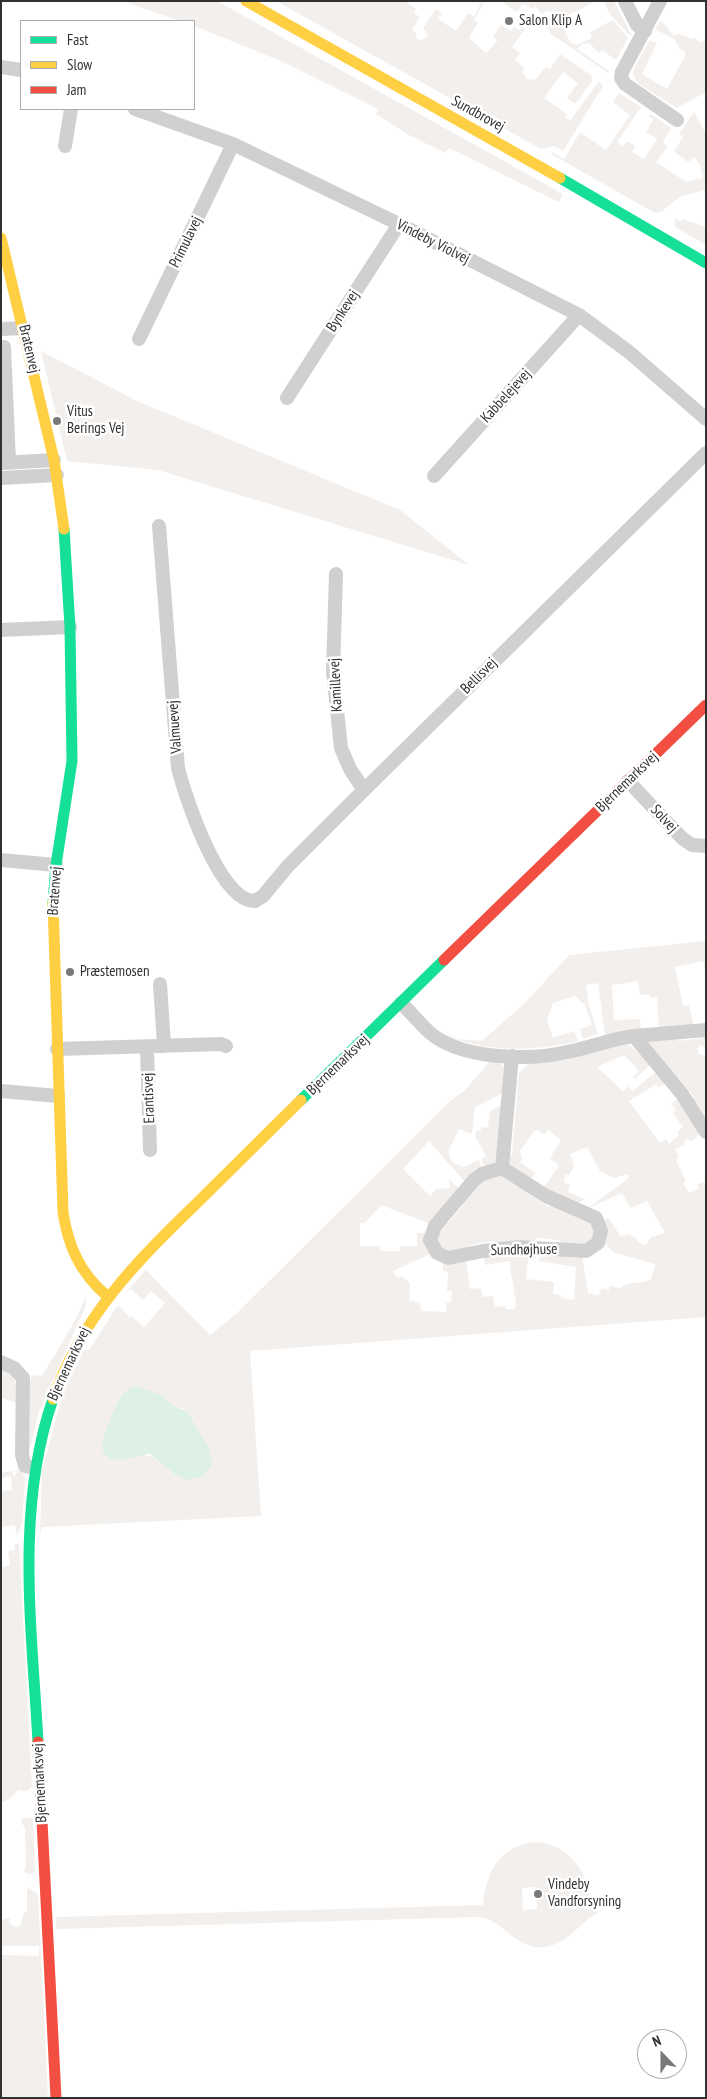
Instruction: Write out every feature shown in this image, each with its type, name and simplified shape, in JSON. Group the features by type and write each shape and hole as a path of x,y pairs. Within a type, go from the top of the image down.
{"street":[{"name":"Sundbrovej","path":"246,1 541,166 706,265"},
{"path":"625,1 637,25 645,31"},
{"path":"660,1 622,72 621,78 625,84 677,120"},
{"path":"1,67 20,70"},
{"path":"65,146 71,110"},
{"name":"Vindeby Violvej","path":"138,110 233,144 399,224 579,315 629,352 706,420"},
{"name":"Primulavej","path":"139,339 233,144"},
{"name":"Bynkevej","path":"287,398 399,224"},
{"name":"Bratenvej","path":"1,238 24,328 57,475 63,518 70,627 72,761 56,865 53,909 63,1212 67,1234 78,1263 88,1278 107,1296"},
{"name":"Kabbelejevej","path":"434,476 579,315"},
{"path":"1,329 24,328"},
{"name":"Bratenvej","path":"4,347 5,462 54,460"},
{"name":"Bellisvej","path":"255,902 264,896 288,866 364,790 706,453"},
{"path":"1,478 57,475"},
{"name":"Valmuevej","path":"159,526 178,768 187,802 201,837 219,869 242,899 255,902"},
{"name":"Kamillevej","path":"336,574 333,672 341,748 350,769 364,790"},
{"path":"1,630 70,627"},
{"name":"Bjernemarksvej","path":"56,2098 29,1565 34,1468 42,1432 58,1383 82,1334 107,1296 151,1248 706,705"},
{"name":"Solvej","path":"628,781 682,838 692,845 706,846"},
{"path":"1,860 56,865"},
{"path":"160,984 164,1046"},
{"path":"402,1003 432,1035 449,1045 474,1052 512,1056 554,1055 611,1039 706,1030"},
{"path":"634,1036 682,1094 706,1132"},
{"path":"57,1050 220,1044 226,1046"},
{"name":"Erantisvej","path":"147,1047 150,1150"},
{"path":"502,1168 512,1056"},
{"path":"1,1091 58,1096"},
{"name":"Sundhøjhuse","path":"502,1168 546,1196 596,1218 601,1231 598,1243 591,1249 582,1251 518,1247 483,1251 453,1258 444,1257 437,1253 430,1240 435,1226 478,1176 502,1168"},
{"name":"Bjernemarksvej","path":"4,1363 14,1368 23,1378 22,1455 25,1466 34,1468"}],"shaded area":[{"path":"122,1 217,1 563,194 559,202 449,148 445,153 409,135 376,114 378,109 281,61 195,26 195,20 177,20"},
{"path":"276,1 406,1 416,9 414,13 420,17 412,30 416,33 417,39 421,40 429,36 423,28 436,9 442,13 438,19 456,31 468,13 474,17 482,1 485,1 474,20 478,22 469,38 486,53 498,40 493,37 501,25 511,31 514,27 519,30 522,26 525,29 512,47 520,53 515,60 524,67 523,73 527,79 535,80 546,67 550,69 560,54 591,75 592,81 575,104 567,98 578,83 563,72 544,98 567,114 565,117 570,121 599,81 603,86 563,151 554,146 541,149"},
{"path":"500,1 596,1 567,16 569,21 562,25 570,42 577,45 592,38 590,32 613,20 628,38 616,60 602,50 599,53 589,43 583,44 577,49 609,71 608,73 551,34 546,24 558,18 559,14 551,16 548,10 541,14 536,6 534,9 523,4 517,12"},
{"path":"604,1 614,1 631,34 630,36 610,14"},
{"path":"661,20 673,35 680,34 692,39 696,38 699,43 706,40 706,92 677,108 639,84 633,75 634,68 650,40 657,43 642,74 667,89 685,56 685,52 680,49 674,39 655,29"},
{"path":"619,93 641,107 617,142 623,146 627,141 635,146 632,152 644,159 657,139 646,132 653,120 649,116 651,114 671,128 663,142 668,146 656,162 686,182 703,178 700,164 694,157 688,162 674,151 683,137 679,134 694,112 706,134 706,190 681,196 661,212 655,213 551,154 552,152 564,159 580,132 606,150 630,115 613,102"},
{"path":"675,218 681,222 683,219 706,227 706,245 675,227"},
{"path":"41,351 137,401 400,510 469,565 158,470 67,461"},
{"path":"706,941 706,976 703,961 675,967 683,1006 689,1005 694,1027 659,1029 657,997 650,998 650,994 640,995 638,981 612,985 614,1020 640,1019 641,1030 605,1035 598,983 586,985 589,1006 598,1034 583,1039 580,1029 592,1025 585,1005 575,996 553,1003 547,1020 553,1038 574,1031 578,1041 545,1047 509,1049 475,1045 458,1040 443,1033 459,1039 482,1041 527,1001 569,955"},
{"path":"706,1034 706,1047 700,1045 697,1049 699,1054 706,1056 706,1124 692,1101 694,1097 679,1078 675,1078 649,1043 652,1039 676,1038 678,1041 703,1038"},
{"path":"627,1043 651,1064 635,1079 633,1077 639,1071 624,1055 597,1067 624,1092 627,1086 633,1091 657,1071 667,1082 659,1087 656,1084 629,1101 660,1143 666,1139 669,1144 679,1135 677,1132 683,1127 673,1113 676,1110 671,1104 679,1098 701,1133 692,1141 686,1139 684,1145 675,1149 679,1158 676,1160 686,1181 683,1182 689,1193 699,1189 697,1184 706,1182 706,1317 250,1351 261,1516 42,1527 40,1536 42,1470 63,1394 84,1350 89,1350 118,1305 130,1318 131,1316 144,1327 165,1303 151,1291 143,1300 131,1289 125,1293 146,1270 210,1335 236,1314 450,1101 464,1091 491,1060 499,1062 504,1067 503,1093 475,1107 472,1134 459,1129 448,1152 452,1162 463,1167 479,1160 482,1168 466,1183 429,1141 403,1169 430,1196 436,1189 450,1188 449,1179 460,1189 431,1224 381,1205 365,1223 360,1223 360,1246 380,1246 380,1251 400,1251 400,1246 417,1246 417,1233 426,1233 430,1254 393,1271 397,1278 402,1276 410,1283 409,1301 419,1302 422,1311 446,1312 446,1303 451,1302 452,1291 447,1291 448,1272 443,1271 443,1262 466,1259 470,1289 481,1288 483,1297 493,1296 495,1307 506,1306 505,1309 515,1309 516,1303 509,1261 485,1265 484,1256 529,1251 526,1279 554,1282 553,1294 561,1295 561,1298 574,1300 576,1267 539,1261 540,1255 543,1255 544,1252 582,1256 588,1293 599,1296 601,1288 609,1290 610,1286 620,1288 628,1284 651,1279 655,1264 613,1252 603,1241 603,1222 608,1217 621,1237 627,1234 646,1245 651,1237 665,1233 647,1201 630,1208 622,1193 587,1209 629,1178 627,1174 614,1178 600,1171 587,1147 570,1154 574,1166 569,1175 565,1175 564,1182 570,1185 568,1192 585,1199 575,1205 543,1188 559,1166 550,1158 561,1140 548,1130 544,1135 538,1130 534,1131 520,1151 522,1159 520,1162 535,1173 531,1179 510,1164 508,1156 512,1155 519,1072 527,1066 527,1063 565,1060","holes":["161,1395 172,1405 183,1409 177,1476 152,1457 140,1455 110,1458 103,1449 110,1422 122,1396"]},
{"path":"502,1105 496,1161 485,1168 481,1159 486,1156 475,1136 476,1131 480,1131 482,1127 488,1128 490,1111"},
{"path":"504,1175 549,1207 554,1205 589,1219 596,1232 589,1245 563,1245 559,1240 537,1238 533,1242 497,1244 493,1241 470,1245 467,1249 452,1254 440,1251 435,1235 443,1223 449,1222 463,1205 462,1200 484,1177"},
{"path":"87,1295 85,1308 38,1414 28,1458 27,1411 31,1375 42,1376 72,1326"},
{"path":"1,1367 13,1377 18,1403 1,1398"},
{"path":"136,1386 161,1395 172,1405 187,1412 207,1444 212,1460 211,1466 204,1475 188,1480 177,1476 150,1454 117,1460 110,1458 105,1453 102,1443 115,1409 126,1391"},
{"path":"20,1470 25,1478 22,1523 17,1536 15,1525 1,1527 1,1491 12,1490 11,1476 1,1478 1,1473 11,1471 14,1476 17,1473 14,1471"},
{"path":"19,1543 32,1786 27,1791 18,1790 10,1799 1,1802 1,1567 10,1565 8,1551 15,1550 14,1545"},
{"path":"23,1818 33,1818 35,1872 29,1874 24,1872 26,1867 25,1828 21,1822"},
{"path":"533,1842 546,1844 568,1854 576,1863 587,1884 591,1909 598,1913 565,1939 546,1947 535,1947 525,1944 498,1925 479,1917 56,1929 56,1917 483,1905 487,1882 496,1863 511,1849","holes":["536,1887 537,1909 523,1910 522,1888"]},
{"path":"27,1887 38,1894 48,2098 1,2098 1,1925 3,1920 10,1918 9,1921 12,1926 17,1927 21,1924 24,1912 27,1912","holes":["2,1946 39,1946 39,1956 2,1955"]}],"traffic: fast":[{"path":"560,178 706,263"},
{"path":"53,903 56,865 72,761 70,627 64,529"},
{"path":"301,1100 444,960"},
{"path":"38,1742 30,1613 30,1526 41,1440 53,1399"}],"traffic: slow":[{"path":"246,1 560,178"},
{"path":"1,238 54,460 64,529"},
{"path":"53,903 63,1212 68,1236 77,1258 89,1278 107,1296"},
{"path":"53,1399 65,1369 79,1342 113,1292 153,1246 301,1100"}],"traffic: jam":[{"path":"444,960 706,705"},
{"path":"38,1742 56,2098"}],"place":[{"name":"Salon Klip A","path":"509,21"},
{"name":"Vitus Berings Vej","path":"57,421"},
{"name":"Præstemosen","path":"70,972"},
{"name":"Vindeby Vandforsyning","path":"538,1894"}]}
